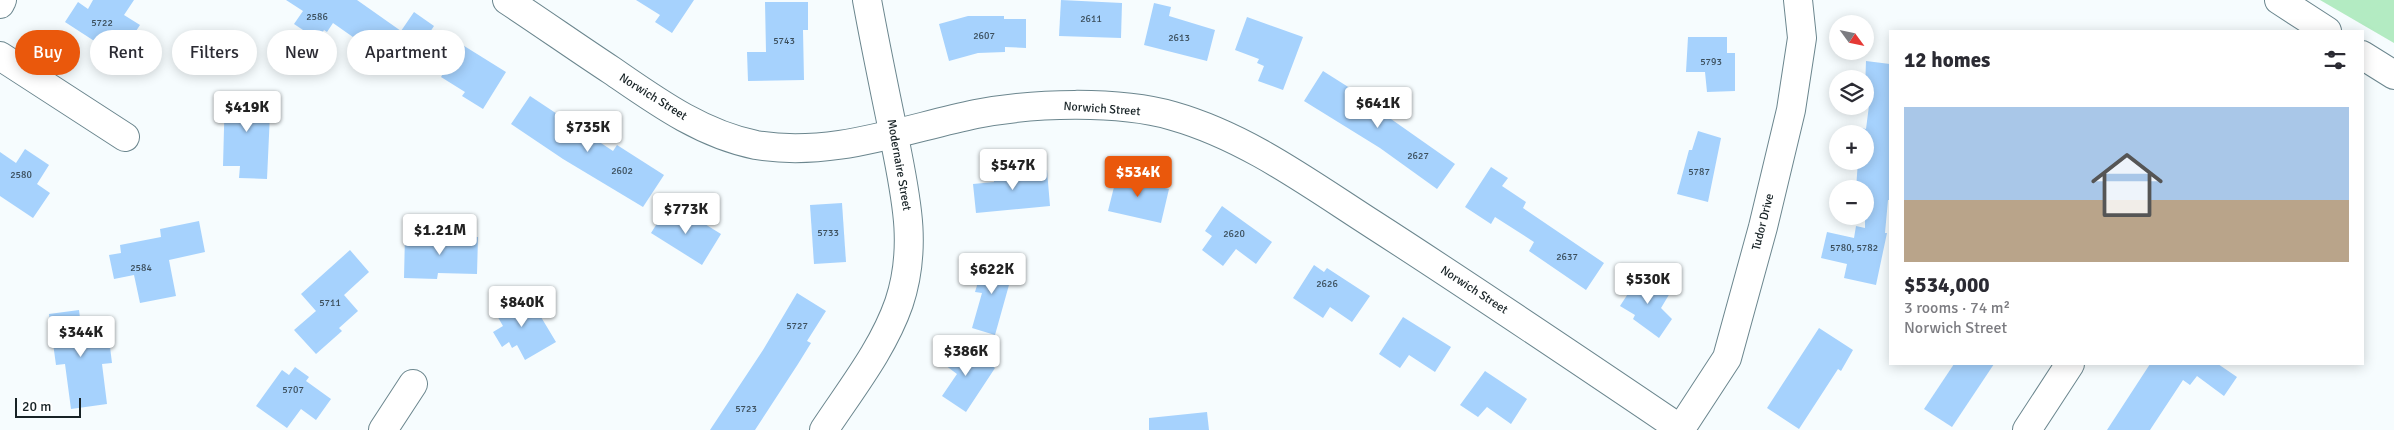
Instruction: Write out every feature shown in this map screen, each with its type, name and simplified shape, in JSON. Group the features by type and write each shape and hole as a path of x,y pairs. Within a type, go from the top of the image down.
{"street":[{"path":"0,4 2,0"},
{"name":"Norwich Street","path":"507,0 676,114 714,132 755,144 788,148 822,147 894,135 977,114 1037,106 1122,107 1172,115 1252,147 1482,294 1681,430"},
{"name":"Modernaire Street","path":"824,430 883,340 899,303 907,273 910,245 906,196 867,0"},
{"name":"Tudor Drive","path":"1681,430 1727,358 1730,348 1791,110 1802,38 1798,0"},
{"path":"2289,15 2325,30"},
{"path":"0,56 125,137"},
{"path":"2364,56 2394,75"},
{"path":"2027,430 2069,365"},
{"path":"383,430 414,384"}],"green space":[{"path":"2320,0 2394,0 2394,43"}],"building":[{"path":"93,0 134,0 124,15 140,25 137,30 90,30 90,38 65,22 78,2 88,9"},
{"path":"286,0 357,0 400,30 347,30 347,33 333,23 328,30 303,30 294,24 303,11"},
{"path":"636,0 694,0 672,33 655,22 660,15"},
{"path":"1061,0 1122,3 1121,38 1059,36"},
{"path":"765,2 808,2 808,30 803,30 804,80 748,81 747,52 766,52"},
{"path":"1154,3 1171,7 1169,16 1215,30 1207,61 1144,45"},
{"path":"414,12 434,26 431,30 402,30"},
{"path":"968,16 1004,16 1004,19 1026,19 1026,48 1005,47 1005,52 978,53 949,61 939,24"},
{"path":"1247,17 1303,37 1283,90 1258,81 1264,66 1257,63 1259,59 1235,50"},
{"path":"1688,37 1727,37 1727,53 1735,53 1735,91 1707,92 1705,72 1686,72"},
{"path":"465,46 506,72 483,109 462,96 465,92 441,77 442,75 465,75"},
{"path":"1866,61 1889,64 1889,200 1885,233 1887,233 1876,285 1844,278 1847,264 1821,258 1827,232 1854,238 1856,226 1865,228 1865,225 1874,225 1874,180 1857,180 1857,170 1874,170 1874,125 1867,125 1868,115 1874,115 1874,70 1866,70"},
{"path":"1323,71 1383,109 1381,112 1455,164 1437,189 1380,148 1304,101"},
{"path":"225,91 271,92 267,179 239,178 240,166 223,166"},
{"path":"530,96 613,151 617,145 664,175 643,207 563,159 511,124"},
{"path":"1698,131 1721,138 1708,202 1677,194 1689,150 1692,150"},
{"path":"25,149 49,165 37,184 50,193 33,218 0,196 0,152 16,163"},
{"path":"1022,167 1023,173 1047,170 1050,206 976,213 973,184 994,182 993,170"},
{"path":"1491,167 1508,178 1502,186 1526,202 1523,208 1604,263 1586,290 1529,251 1534,242 1495,217 1491,224 1465,207"},
{"path":"1118,171 1153,179 1152,185 1169,189 1161,223 1108,211"},
{"path":"842,203 846,262 814,264 810,205"},
{"path":"668,206 685,217 687,213 721,234 702,265 651,233"},
{"path":"1222,206 1272,242 1256,264 1236,249 1223,266 1202,250 1212,236 1205,231"},
{"path":"199,221 205,252 169,260 176,296 140,303 134,275 114,279 109,255 121,253 120,245 161,237 160,229"},
{"path":"405,235 478,237 477,274 438,273 437,279 404,278"},
{"path":"350,250 369,272 344,295 358,311 339,328 342,331 316,354 294,330 316,311 301,294"},
{"path":"985,259 1014,267 995,335 972,328 982,293 975,292"},
{"path":"1314,265 1324,272 1327,268 1370,296 1352,322 1330,307 1323,318 1293,298"},
{"path":"1642,272 1670,293 1661,308 1672,319 1659,338 1633,319 1635,315 1620,306"},
{"path":"516,293 527,312 535,307 556,342 525,360 517,345 512,348 509,342 502,347 493,332 503,326 492,307"},
{"path":"797,293 826,311 807,341 811,343 798,364 755,430 710,430 763,350"},
{"path":"79,310 81,326 96,324 98,340 109,339 112,363 102,364 107,404 71,409 65,364 56,365 49,314"},
{"path":"1403,317 1451,347 1435,372 1409,355 1400,368 1379,354"},
{"path":"1819,328 1853,350 1841,371 1838,369 1799,429 1767,408"},
{"path":"959,344 995,368 966,412 942,396 957,374 945,365"},
{"path":"1953,365 1993,365 1952,427 1924,409"},
{"path":"2149,365 2219,365 2237,377 2224,396 2197,376 2190,385 2183,380 2150,430 2107,430"},
{"path":"295,367 309,377 306,381 331,399 316,420 301,409 287,428 256,406 282,370 289,375"},
{"path":"1485,371 1527,399 1511,424 1487,407 1478,417 1460,405"},
{"path":"1207,412 1209,430 1149,430 1149,418"}]}
